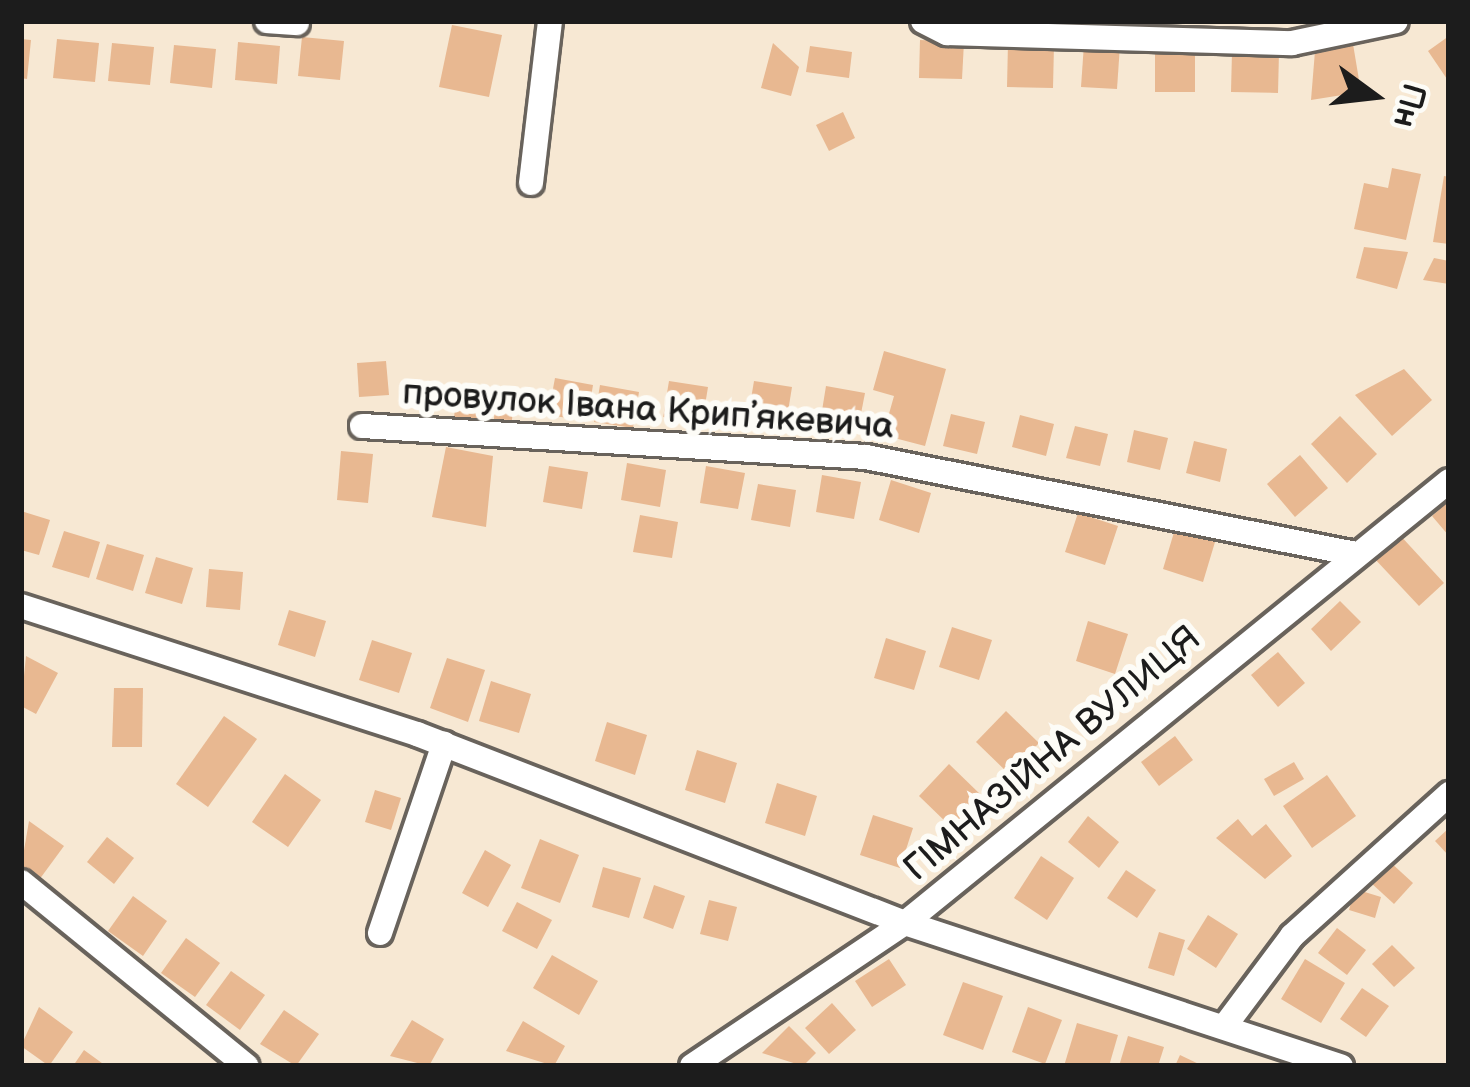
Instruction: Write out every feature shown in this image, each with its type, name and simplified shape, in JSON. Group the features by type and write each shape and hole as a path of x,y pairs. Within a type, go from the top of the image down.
{"street":[{"path":"267,21 297,23"},
{"path":"531,183 550,21"},
{"path":"922,21 947,33 1292,43 1396,21"},
{"name":"провулок Івана Крипʼякевича","path":"362,425 866,457 1353,553"},
{"name":"ГІМНАЗІЙНА ВУЛИЦЯ","path":"692,1066 905,922 1353,553 1449,481"},
{"path":"21,606 444,744 905,922 1341,1066"},
{"path":"380,933 444,744"},
{"path":"1225,1027 1292,936 1449,794"},
{"path":"21,882 247,1066"}],"building":[{"path":"452,25 502,35 489,97 439,87"},
{"path":"1449,36 1449,82 1428,51"},
{"path":"302,37 344,41 340,80 298,76"},
{"path":"21,39 31,40 27,79 21,78"},
{"path":"57,39 99,43 95,82 53,78"},
{"path":"920,40 964,42 962,79 919,78"},
{"path":"238,42 280,46 277,84 235,80"},
{"path":"112,43 154,47 150,85 108,81"},
{"path":"773,43 799,67 791,96 761,88"},
{"path":"1008,43 1054,45 1053,88 1007,87"},
{"path":"1084,44 1120,45 1117,89 1081,87"},
{"path":"1353,44 1361,92 1311,100 1315,51"},
{"path":"174,45 216,49 212,88 170,83"},
{"path":"810,46 852,52 849,78 806,72"},
{"path":"1155,49 1195,49 1195,92 1155,92"},
{"path":"1232,52 1279,52 1278,93 1231,92"},
{"path":"843,112 855,138 829,151 816,125"},
{"path":"1392,168 1421,174 1406,240 1354,229 1364,183 1388,188"},
{"path":"1444,176 1449,177 1449,244 1433,242"},
{"path":"1364,247 1408,252 1397,289 1356,278"},
{"path":"1434,258 1449,261 1449,284 1423,280"},
{"path":"884,351 946,369 925,446 883,435 894,396 873,390"},
{"path":"386,361 389,395 359,397 357,363"},
{"path":"1404,369 1432,400 1392,436 1355,395"},
{"path":"555,378 593,385 587,421 548,415"},
{"path":"669,381 708,387 702,424 663,417"},
{"path":"754,381 792,387 786,424 748,417"},
{"path":"600,385 639,392 633,428 594,422"},
{"path":"826,386 865,393 858,429 820,423"},
{"path":"457,389 485,392 483,420 454,418"},
{"path":"496,393 514,394 512,420 494,419"},
{"path":"951,414 985,422 977,454 943,446"},
{"path":"1020,415 1054,424 1046,456 1012,447"},
{"path":"1340,416 1377,454 1347,483 1311,444"},
{"path":"1075,426 1108,434 1100,466 1066,458"},
{"path":"1134,430 1168,438 1160,470 1127,462"},
{"path":"1194,441 1227,449 1220,482 1186,473"},
{"path":"446,447 493,456 486,527 432,517"},
{"path":"341,451 373,454 368,503 337,500"},
{"path":"1300,455 1328,488 1295,517 1267,484"},
{"path":"627,463 666,470 660,507 621,500"},
{"path":"549,466 588,472 582,509 543,502"},
{"path":"706,466 745,473 738,509 700,503"},
{"path":"822,475 861,482 854,519 816,512"},
{"path":"891,480 931,493 919,533 879,520"},
{"path":"758,484 796,490 790,527 751,520"},
{"path":"1449,501 1449,536 1432,516"},
{"path":"21,511 50,520 39,555 21,550"},
{"path":"1078,513 1118,526 1105,565 1065,552"},
{"path":"640,515 678,522 672,558 633,552"},
{"path":"1175,529 1215,542 1203,582 1163,569"},
{"path":"64,531 100,542 89,578 52,567"},
{"path":"1398,533 1444,583 1419,606 1373,557"},
{"path":"107,544 144,555 133,591 96,579"},
{"path":"156,557 193,568 182,604 145,593"},
{"path":"209,569 243,572 240,610 206,607"},
{"path":"1340,601 1361,622 1331,651 1311,629"},
{"path":"289,610 326,621 315,657 278,645"},
{"path":"1088,621 1128,634 1115,674 1076,661"},
{"path":"952,627 992,640 979,680 939,667"},
{"path":"886,638 926,651 914,690 874,678"},
{"path":"372,640 412,653 399,693 359,680"},
{"path":"1278,652 1305,683 1278,707 1251,675"},
{"path":"26,656 58,673 36,714 21,706"},
{"path":"447,658 485,670 468,722 430,708"},
{"path":"491,681 531,694 519,733 479,721"},
{"path":"114,688 143,688 142,747 112,747"},
{"path":"1006,711 1039,743 1009,774 976,742"},
{"path":"224,716 257,739 208,807 176,784"},
{"path":"607,722 647,735 635,775 595,761"},
{"path":"1175,736 1193,760 1159,786 1141,762"},
{"path":"697,750 737,763 725,803 685,790"},
{"path":"1294,762 1304,779 1274,796 1264,779"},
{"path":"949,764 982,796 952,828 919,796"},
{"path":"285,774 321,800 288,847 252,822"},
{"path":"1327,775 1356,816 1312,848 1283,806"},
{"path":"777,783 817,796 805,836 765,823"},
{"path":"375,790 401,798 391,830 365,822"},
{"path":"873,815 913,828 900,868 860,855"},
{"path":"1088,816 1119,842 1099,868 1068,842"},
{"path":"1238,819 1252,836 1266,824 1292,856 1265,879 1216,838"},
{"path":"29,821 64,846 39,880 21,868"},
{"path":"1449,828 1449,856 1435,841"},
{"path":"107,837 134,858 114,884 87,862"},
{"path":"540,839 579,855 560,903 521,888"},
{"path":"485,850 511,865 488,907 462,893"},
{"path":"1041,856 1074,878 1047,920 1014,898"},
{"path":"1389,861 1413,883 1394,904 1370,882"},
{"path":"603,867 641,878 629,918 592,907"},
{"path":"1126,870 1156,890 1137,918 1107,898"},
{"path":"654,885 685,896 673,929 643,918"},
{"path":"1355,889 1381,897 1375,918 1349,910"},
{"path":"133,896 167,921 143,956 108,931"},
{"path":"709,900 737,907 728,941 700,934"},
{"path":"517,902 552,920 537,949 502,931"},
{"path":"1208,915 1238,934 1216,968 1187,949"},
{"path":"1337,928 1366,950 1347,975 1318,953"},
{"path":"1159,932 1185,940 1174,976 1148,968"},
{"path":"186,938 220,963 195,997 161,973"},
{"path":"1392,945 1415,968 1394,987 1372,964"},
{"path":"552,955 598,981 579,1015 533,988"},
{"path":"889,959 906,985 872,1007 855,981"},
{"path":"1305,959 1345,983 1321,1023 1281,999"},
{"path":"231,971 265,995 240,1030 206,1005"},
{"path":"963,982 1003,996 983,1050 943,1035"},
{"path":"1362,988 1389,1006 1366,1037 1340,1019"},
{"path":"832,1003 856,1030 829,1054 805,1028"},
{"path":"39,1007 73,1032 49,1066 21,1046"},
{"path":"1028,1007 1062,1020 1045,1064 1012,1052"},
{"path":"284,1010 319,1034 296,1066 260,1044"},
{"path":"412,1020 444,1039 429,1066 390,1056"},
{"path":"523,1021 565,1046 554,1066 506,1051"},
{"path":"1077,1023 1118,1035 1109,1066 1064,1066"},
{"path":"789,1026 816,1053 803,1066 762,1053"},
{"path":"1128,1036 1164,1047 1158,1066 1119,1066"},
{"path":"84,1050 106,1066 73,1066"},
{"path":"1180,1055 1203,1066 1175,1066"}]}
